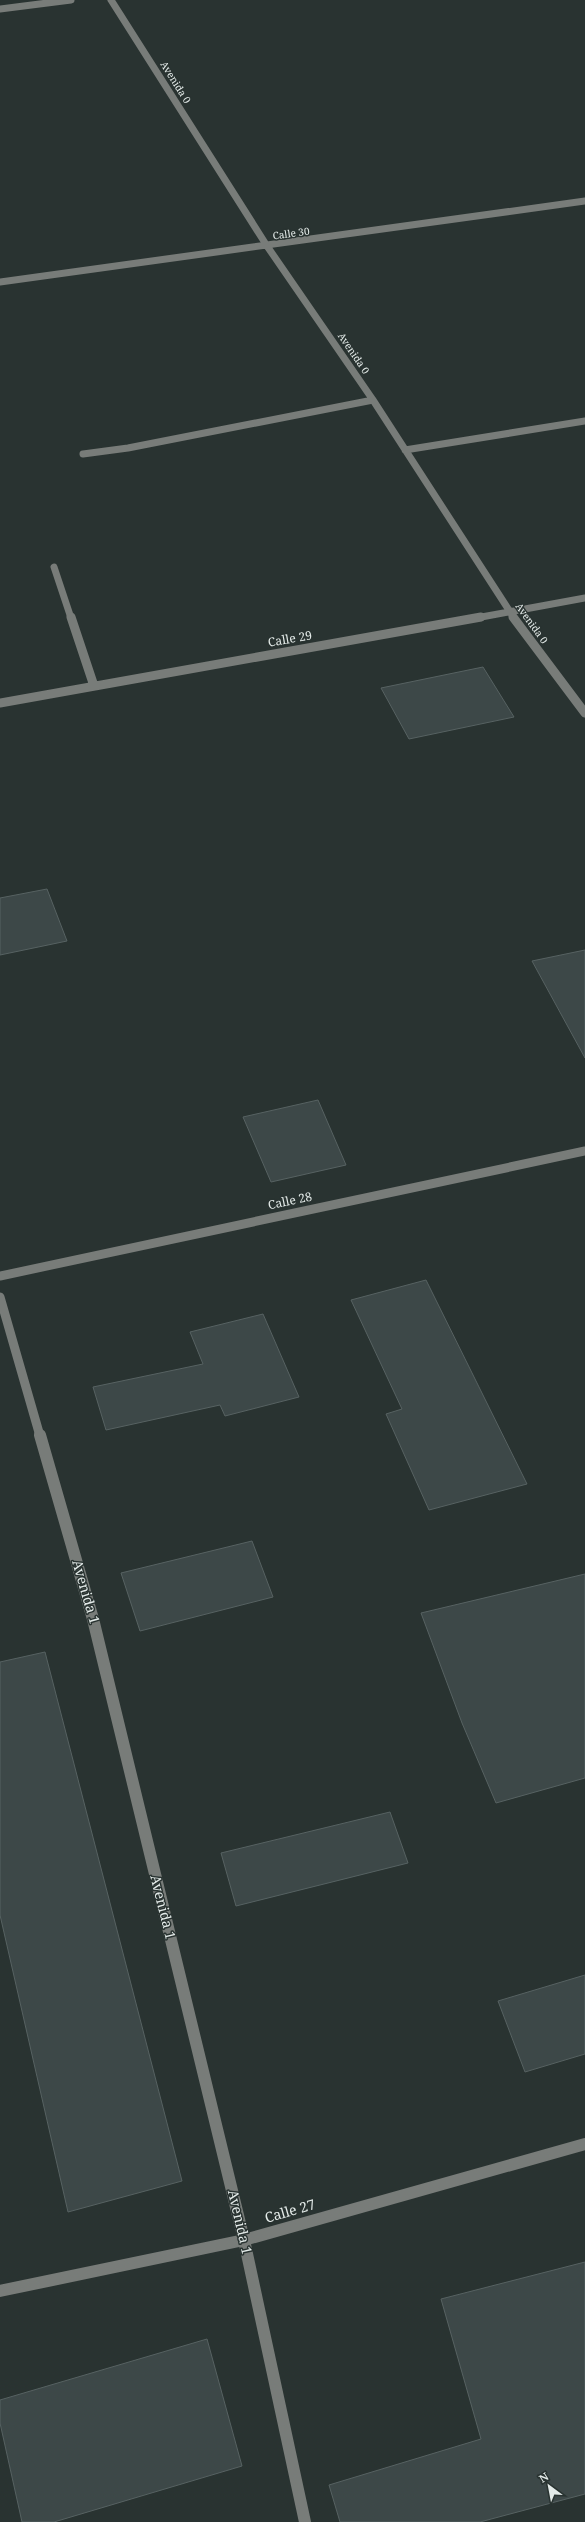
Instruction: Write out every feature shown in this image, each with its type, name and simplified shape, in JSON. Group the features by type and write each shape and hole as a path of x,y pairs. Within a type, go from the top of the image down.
{"street":[{"path":"0,9 71,0"},
{"name":"Avenida 0","path":"111,0 267,246 373,400 509,611 585,713"},
{"name":"Calle 30","path":"0,282 585,201"},
{"path":"83,454 128,448 373,400"},
{"path":"404,450 585,421"},
{"path":"54,567 94,686"},
{"name":"Calle 29","path":"0,703 585,598"},
{"name":"Calle 28","path":"0,1276 585,1151"},
{"name":"Avenida 1","path":"0,1297 94,1619 244,2240 305,2522"},
{"name":"Calle 27","path":"0,2291 226,2242 244,2240 585,2144"}],"building":[{"path":"483,667 514,717 409,739 381,688"},
{"path":"47,889 67,941 0,955 0,898"},
{"path":"585,950 585,1058 532,961"},
{"path":"318,1100 346,1165 271,1182 243,1117"},
{"path":"426,1280 527,1484 429,1510 386,1414 402,1409 351,1300"},
{"path":"263,1314 299,1397 225,1416 220,1405 106,1430 93,1387 203,1364 190,1332"},
{"path":"252,1541 273,1597 140,1631 121,1573"},
{"path":"585,1574 585,1778 496,1803 462,1723 421,1613"},
{"path":"45,1652 182,2181 68,2212 0,1915 0,1662"},
{"path":"390,1812 408,1863 236,1906 221,1853"},
{"path":"585,1975 585,2054 525,2072 498,2001"},
{"path":"585,2262 585,2494 480,2522 340,2522 329,2485 481,2439 441,2299"},
{"path":"207,2339 242,2466 54,2522 22,2522 0,2423 0,2400"}]}
